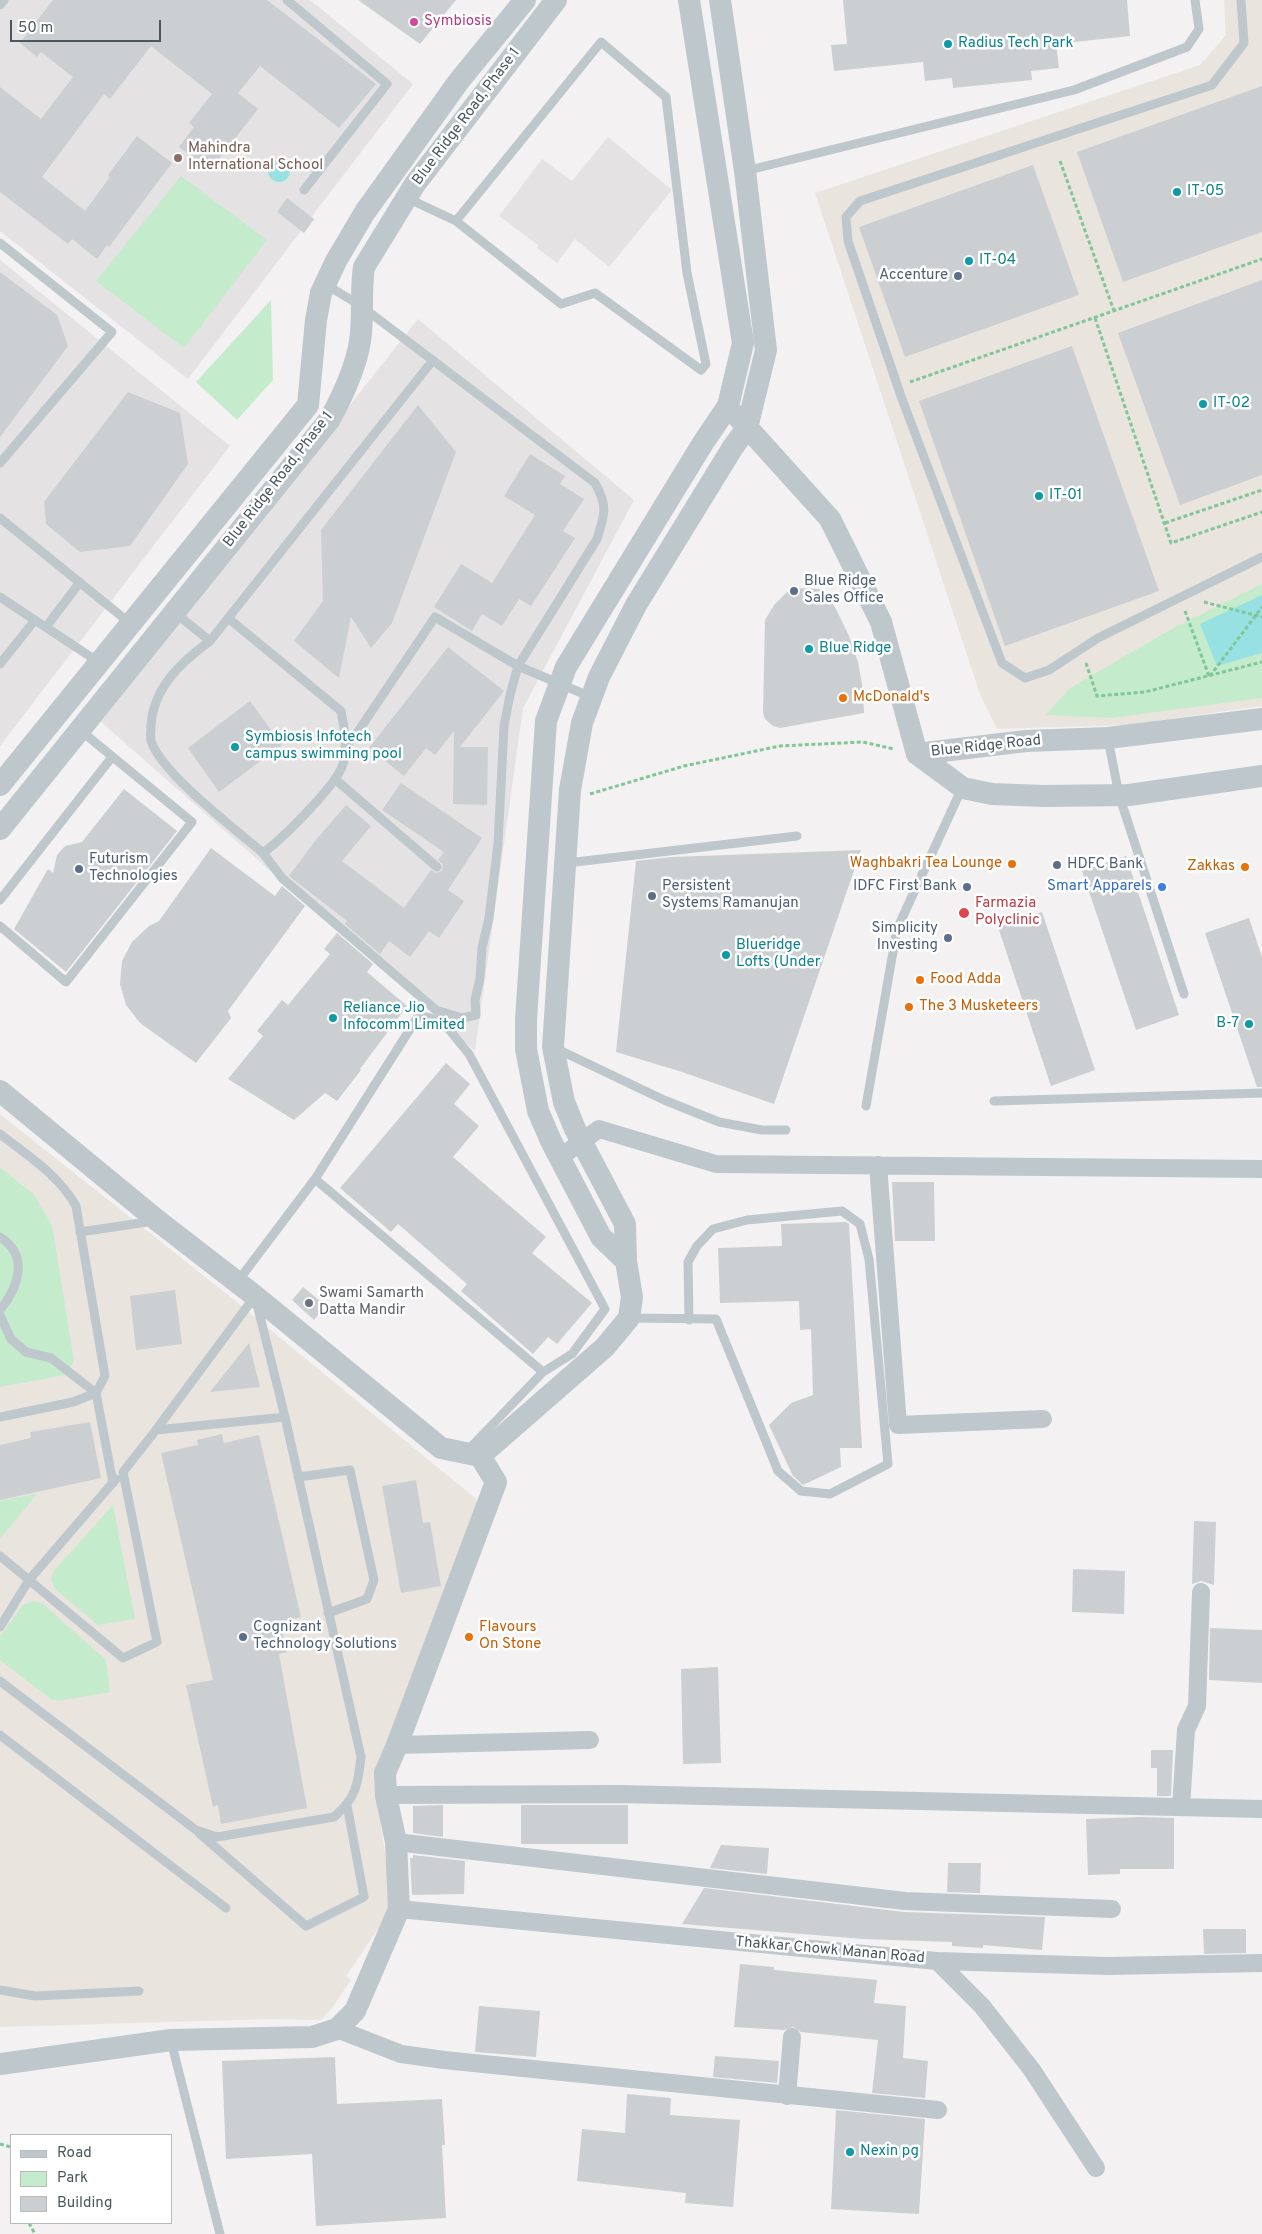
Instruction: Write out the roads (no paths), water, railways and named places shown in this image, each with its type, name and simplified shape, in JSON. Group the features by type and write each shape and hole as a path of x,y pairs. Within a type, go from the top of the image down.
{"street":[{"name":"Blue Ridge Road, Phase 1","path":"0,786 308,405 314,334 321,293 336,261 365,212 459,81 525,0"},
{"name":"Blue Ridge Road, Phase 1","path":"0,829 330,419 357,358 361,340 364,268 406,198 556,0"},
{"path":"626,1261 601,1236 559,1158 538,1111 526,1049 546,721 566,667 728,406 743,343 690,0"},
{"path":"473,1455 606,1347 629,1318 632,1297 626,1261 625,1224 581,1141 564,1102 554,1047 554,1021 567,864 570,799 576,750 582,723 599,677 636,605 733,447 747,428 766,350 745,171 720,0"},
{"path":"728,406 830,519 881,622 917,754"},
{"name":"Blue Ridge Road","path":"917,754 1026,741 1108,738 1262,719"},
{"name":"Blue Ridge Road","path":"917,754 963,788 992,794 1044,796 1119,795 1262,776"},
{"path":"0,1091 158,1221 255,1296 441,1448 473,1455 496,1482 397,1745 384,1773 386,1795 396,1842 399,1908 355,2011 337,2029 312,2037 171,2040 0,2064"},
{"path":"559,1158 599,1129 716,1164 1262,1169"},
{"path":"878,1165 898,1424 1043,1419"},
{"path":"1182,1807 1186,1730 1197,1706 1201,1592"},
{"path":"397,1745 590,1740"},
{"path":"386,1795 619,1794 1262,1809"},
{"path":"396,1842 904,1901 1112,1909"},
{"name":"Thakkar Chowk Manan Road","path":"399,1908 937,1961 1108,1966 1262,1963"},
{"path":"937,1961 982,2006 1032,2070 1096,2168"},
{"path":"337,2029 401,2054 787,2096 938,2110"},
{"path":"787,2096 792,2037"}],"lane":[{"path":"0,5 4,0"},
{"path":"287,0 387,84 304,190"},
{"path":"745,171 1083,87 1187,47 1199,29 1195,0"},
{"path":"1241,0 1244,43 1212,85 860,201 846,217 848,241 898,386 1002,663 1025,678 1049,670 1098,638 1179,596 1262,557"},
{"path":"406,198 456,221 561,304 595,294 701,370 706,364 687,273 666,97 601,42 456,221"},
{"path":"0,243 112,332 0,463"},
{"path":"325,283 362,306 595,483 604,500 603,521 597,539 518,666 510,695 504,726 498,844 489,918 482,948 480,978 475,1000 476,1016 462,1018 436,1010 282,878 263,853 225,821 159,758 150,739 153,713 161,691 176,669 210,641 432,360"},
{"path":"0,518 131,624"},
{"path":"46,627 80,582"},
{"path":"0,597 100,663"},
{"path":"174,612 210,641"},
{"path":"345,746 354,736 435,617 518,666 591,697"},
{"path":"228,618 341,711 345,746 343,765 334,779 289,832 263,853"},
{"path":"0,664 34,620"},
{"path":"0,926 66,982 192,822 79,730"},
{"path":"1108,738 1119,795 1184,994"},
{"path":"0,900 112,756"},
{"path":"334,779 437,867"},
{"path":"866,1106 897,929 963,788"},
{"path":"567,864 798,836"},
{"path":"237,1282 315,1180 419,1015 442,1021 469,1054 605,1309 572,1354 543,1372 473,1455"},
{"path":"554,1047 664,1100 719,1122 762,1130 786,1130"},
{"path":"994,1101 1262,1093"},
{"path":"0,1134 68,1191 76,1206 105,1376 96,1393 113,1483"},
{"path":"315,1180 543,1372"},
{"path":"629,1318 689,1320 716,1319 778,1471 801,1491 830,1494 888,1464 870,1259 860,1224 842,1211 747,1220 713,1229 698,1246 688,1262 689,1320"},
{"path":"80,1232 158,1221"},
{"path":"0,1237 16,1255 20,1272 9,1300 0,1310"},
{"path":"196,1830 217,1837 334,1817 347,1805 358,1786 361,1756 285,1417 255,1296"},
{"path":"0,1627 29,1580 123,1472 255,1296"},
{"path":"0,1315 11,1339 26,1352 51,1358 96,1393"},
{"path":"0,1417 73,1402 96,1393"},
{"path":"156,1430 285,1417"},
{"path":"298,1477 350,1470 374,1580 367,1599 328,1613"},
{"path":"0,1556 123,1658 158,1642 123,1472"},
{"path":"0,1681 196,1830 306,1926 364,1897 347,1805"},
{"path":"0,1735 226,1908"},
{"path":"0,1990 35,1996 139,1991"},
{"path":"171,2040 220,2234"}],"water":[{"path":"279,160 287,163 290,171 287,179 279,182 271,179 268,171 271,163"},
{"path":"1262,595 1262,653 1217,666 1200,624"}],"place":[{"name":"Symbiosis","path":"414,22"},
{"name":"Radius Tech Park","path":"948,44"},
{"name":"Mahindra International School","path":"178,158"},
{"name":"IT-05","path":"1177,192"},
{"name":"IT-04","path":"969,261"},
{"name":"Accenture","path":"958,276"},
{"name":"IT-02","path":"1203,404"},
{"name":"IT-01","path":"1039,496"},
{"name":"Blue Ridge Sales Office","path":"794,591"},
{"name":"Blue Ridge","path":"809,649"},
{"name":"McDonald's","path":"843,698"},
{"name":"Symbiosis Infotech campus swimming pool","path":"235,747"},
{"name":"Waghbakri Tea Lounge","path":"1012,864"},
{"name":"HDFC Bank","path":"1057,865"},
{"name":"Zakkas","path":"1245,867"},
{"name":"Futurism Technologies","path":"79,869"},
{"name":"IDFC First Bank","path":"967,887"},
{"name":"Smart Apparels","path":"1162,887"},
{"name":"Persistent Systems Ramanujan","path":"652,896"},
{"name":"Farmazia Polyclinic","path":"964,913"},
{"name":"Simplicity Investing","path":"948,938"},
{"name":"Blueridge Lofts (Under","path":"726,955"},
{"name":"Food Adda","path":"920,980"},
{"name":"The 3 Musketeers","path":"909,1007"},
{"name":"Reliance Jio Infocomm Limited","path":"333,1018"},
{"name":"B-7","path":"1249,1024"},
{"name":"Swami Samarth Datta Mandir","path":"309,1303"},
{"name":"Cognizant Technology Solutions","path":"243,1637"},
{"name":"Flavours On Stone","path":"469,1637"},
{"name":"Nexin pg","path":"850,2152"}]}
